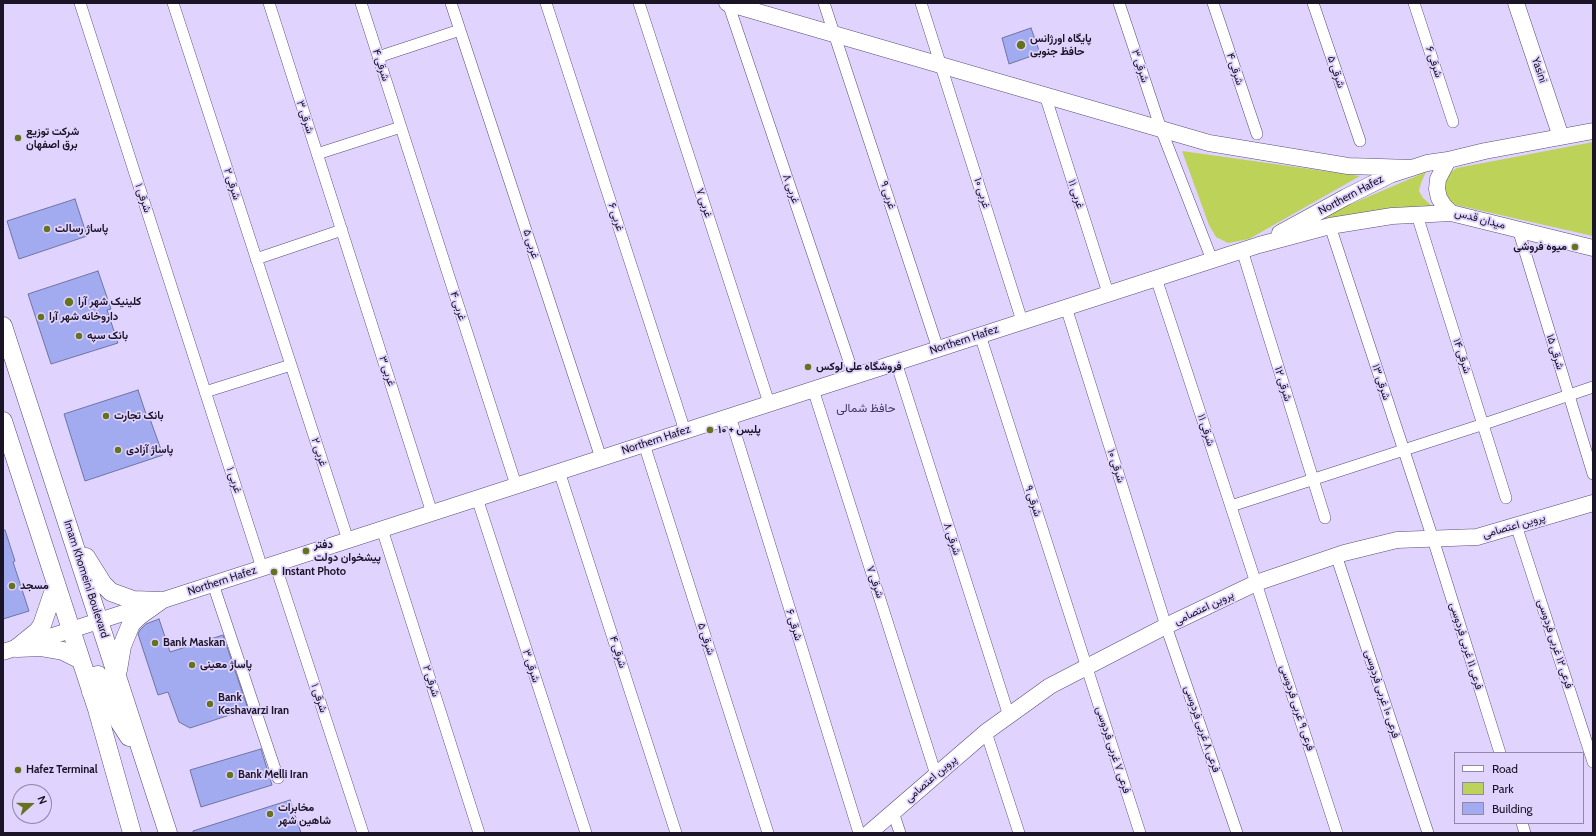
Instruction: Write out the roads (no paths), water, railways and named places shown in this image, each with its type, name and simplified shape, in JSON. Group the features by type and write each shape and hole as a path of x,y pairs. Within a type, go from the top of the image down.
{"main road":[{"path":"728,3 836,39 941,65 1208,143 1348,166 1412,168"},
{"name":"Yasini","path":"1516,3 1561,137"},
{"path":"1448,160 1485,151 1593,131"},
{"name":"Northern Hafez","path":"1259,245 1346,197 1390,175 1427,163 1448,160"},
{"name":"میدان قدس","path":"1448,160 1438,179 1438,189 1444,206 1451,213 1593,248"},
{"name":"Northern Hafez","path":"10,650 1242,250 1330,226 1392,216 1451,213"},
{"name":"Imam Khomeini Boulevard","path":"3,326 168,833"},
{"path":"3,421 81,660 132,833"},
{"name":"پروین اعتصامی","path":"869,833 986,732 1050,686 1166,626 1256,582 1336,555 1397,540 1477,537 1593,503"},
{"path":"66,520 95,572 103,584 112,592 123,598 133,600 160,601"},
{"path":"10,650 38,632 42,625 56,584"},
{"path":"118,678 118,662 122,646 131,624 139,616 160,601"},
{"path":"10,650 40,647 63,651 81,660"},
{"path":"91,692 92,680 94,676 98,676 103,681 126,735 140,747"}],"street":[{"name":"۱ شرقی","path":"80,3 206,392"},
{"name":"۲ شرقی","path":"173,3 291,365"},
{"name":"۳ شرقی","path":"269,3 342,230"},
{"name":"۴ شرقی","path":"361,3 401,127"},
{"path":"378,57 460,30 451,3"},
{"name":"۶ غربی","path":"546,3 685,431"},
{"name":"۷ غربی","path":"639,3 769,403"},
{"name":"۸ غربی","path":"728,3 854,376"},
{"path":"824,3 836,39"},
{"path":"921,3 941,65"},
{"name":"۳ شرقی","path":"1118,3 1161,129 1212,260"},
{"name":"۴ شرقی","path":"1213,3 1257,134"},
{"name":"۵ شرقی","path":"1313,3 1360,141"},
{"name":"۶ شرقی","path":"1414,3 1453,122"},
{"name":"۵ غربی","path":"460,30 601,458"},
{"name":"۹ غربی","path":"836,39 938,349"},
{"name":"۱۰ غربی","path":"941,65 1022,321"},
{"name":"۱۱ غربی","path":"1045,95 1108,293"},
{"path":"317,154 401,127"},
{"name":"۴ غربی","path":"401,127 516,485"},
{"name":"۱۴ شرقی","path":"1417,215 1484,424 1506,498"},
{"name":"۱۳ شرقی","path":"1330,226 1433,538"},
{"name":"۱۵ شرقی","path":"1518,229 1593,474"},
{"path":"256,259 342,230"},
{"name":"۳ غربی","path":"342,230 432,512"},
{"name":"۱۲ شرقی","path":"1242,250 1325,518"},
{"name":"۱۱ شرقی","path":"1156,278 1256,582"},
{"name":"شرقی ۱۰","path":"1066,307 1166,626"},
{"name":"شرقی ۹","path":"980,335 1086,667"},
{"name":"۸ شرقی","path":"896,362 1009,716"},
{"path":"206,392 291,365"},
{"name":"۲ غربی","path":"291,365 348,540"},
{"path":"1231,506 1593,387"},
{"name":"۷ شرقی","path":"814,389 936,775"},
{"name":"۱ غربی","path":"206,392 268,566"},
{"name":"۶ شرقی","path":"730,416 859,833"},
{"name":"۵ شرقی","path":"644,444 768,833"},
{"name":"۴ شرقی","path":"559,472 676,833"},
{"name":"۳ شرقی","path":"477,498 586,833"},
{"name":"فرعی ۱۲ غربی فردوسی","path":"1516,525 1593,762"},
{"name":"۲ شرقی","path":"382,529 479,833"},
{"name":"فرعی ۱۱ غربی فردوسی","path":"1433,538 1500,752"},
{"name":"فرعی ۱۰ غربی فردوسی","path":"1336,555 1428,833"},
{"name":"۱ شرقی","path":"268,566 363,833"},
{"name":"فرعی ۹ غربی فردوسی","path":"1256,582 1337,833"},
{"path":"213,584 278,778"},
{"name":"فرعی ۸ غربی فردوسی","path":"1166,626 1237,833"},
{"name":"فرعی ۷ غربی فردوسی","path":"1086,667 1140,833"},
{"path":"986,732 1019,833"},
{"path":"893,812 900,833"}],"place":[{"name":"پایگاه اورژانس حافظ جنوبی","path":"1021,45"},
{"name":"شرکت توزیع برق اصفهان","path":"18,138"},
{"name":"پاساژ رسالت","path":"47,229"},
{"name":"میوه فروشی","path":"1575,247"},
{"name":"کلینیک شهر آرا","path":"69,302"},
{"name":"داروخانه شهر آرا","path":"41,317"},
{"name":"بانک سپه","path":"79,336"},
{"name":"فروشگاه علی لوکس","path":"808,367"},
{"name":"بانک تجارت","path":"106,416"},
{"name":"پلیس + ۱۰","path":"710,430"},
{"name":"پاساژ آزادی","path":"118,450"},
{"name":"دفتر پیشخوان دولت","path":"306,551"},
{"name":"Instant Photo","path":"274,572"},
{"name":"مسجد","path":"12,586"},
{"name":"Bank Maskan","path":"155,643"},
{"name":"پاساژ معینی","path":"192,665"},
{"name":"Bank Keshavarzi Iran","path":"210,704"},
{"name":"Hafez Terminal","path":"18,770"},
{"name":"Bank Melli Iran","path":"230,775"},
{"name":"مخابرات شاهین شهر","path":"270,814"}],"district":[{"name":"حافظ شمالی","path":"866,408"}]}
